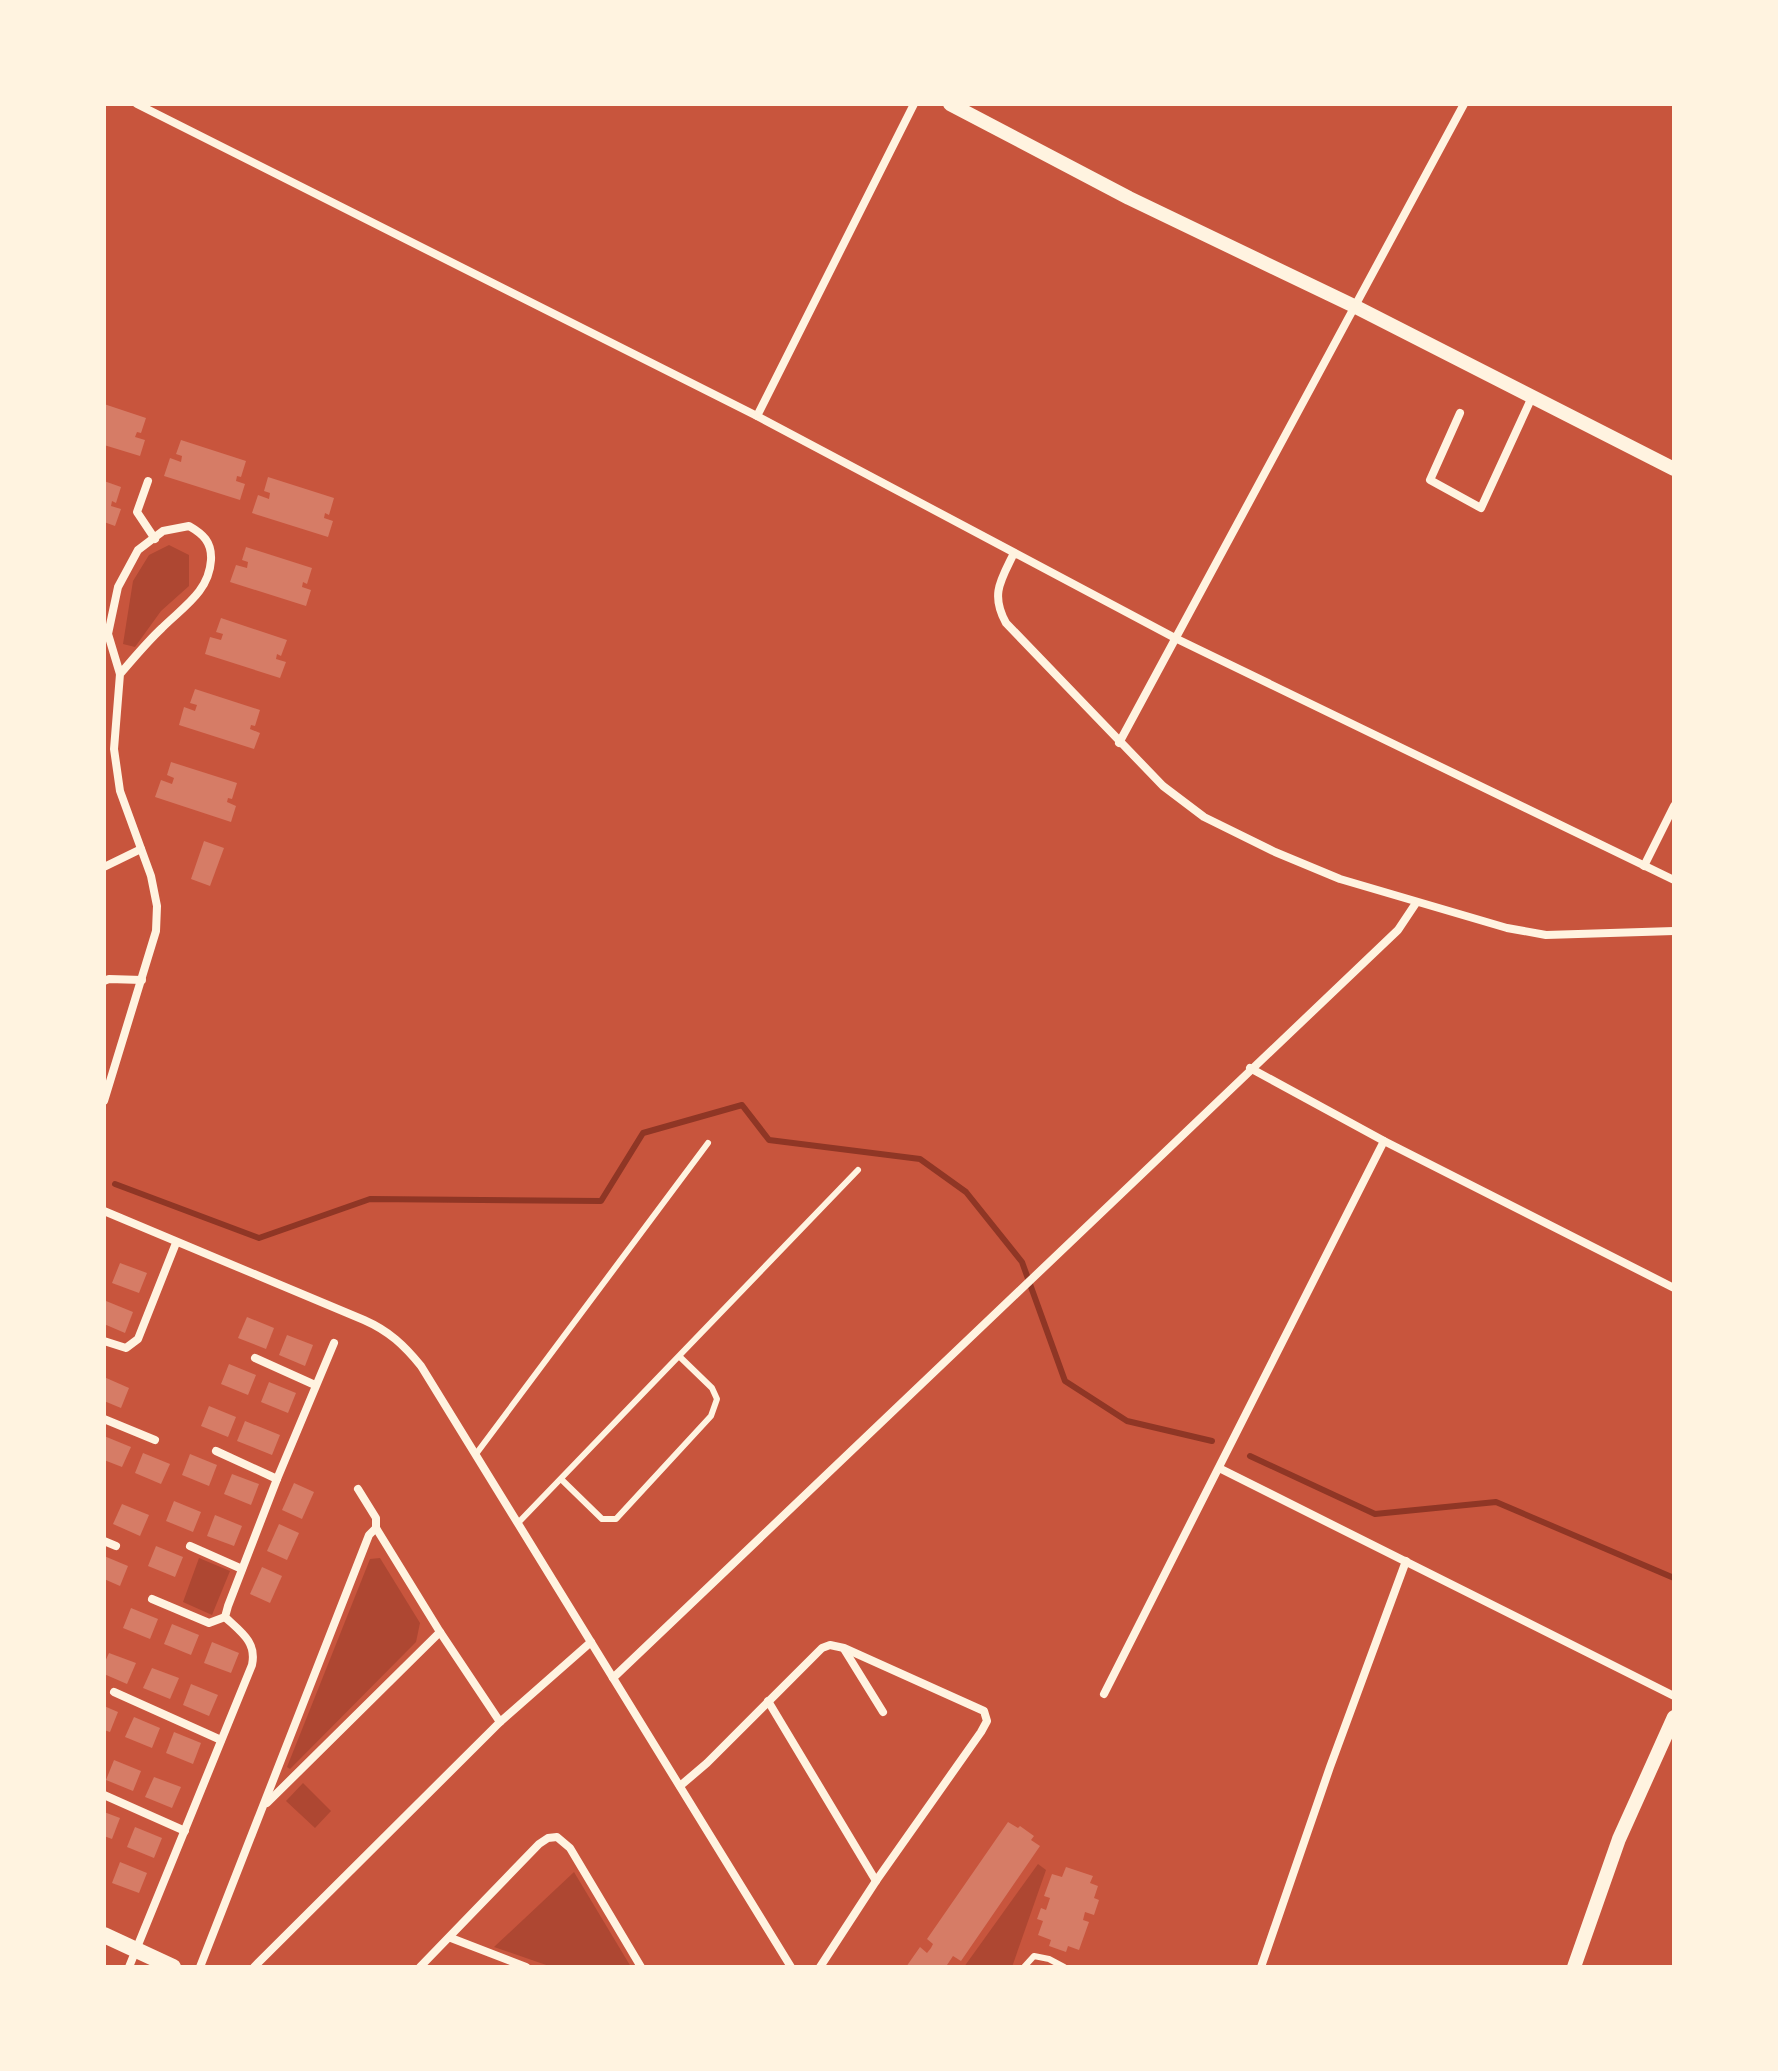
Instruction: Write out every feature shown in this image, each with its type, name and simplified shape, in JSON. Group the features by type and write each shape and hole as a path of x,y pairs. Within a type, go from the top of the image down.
{"main road":[{"path":"104,1935 173,1967"}],"street":[{"path":"137,104 757,416 1175,638 1674,880"},
{"path":"757,416 914,104"},
{"path":"950,104 1129,198 1354,306 1674,469"},
{"path":"1119,743 1464,104"},
{"path":"1460,413 1430,480 1481,508 1532,397"},
{"path":"148,481 137,512 155,539"},
{"path":"104,1101 156,931 157,906 151,876 120,791 114,749 120,674 108,634 118,587 138,550 163,531 189,526 205,535 211,552 210,574 197,596 160,629 120,674"},
{"path":"1014,553 1000,581 996,598 998,610 1006,623 1119,743 1163,786 1204,817 1340,879 1507,928 1546,935 1674,931"},
{"path":"104,752 114,749"},
{"path":"1644,866 1674,806"},
{"path":"104,867 141,849"},
{"path":"613,1678 1398,930 1416,903"},
{"path":"104,981 142,980"},
{"path":"1250,1068 1384,1141 1674,1288"},
{"path":"1104,1694 1221,1469 1384,1141"},
{"path":"104,1211 387,1331 406,1347 476,1454 791,1967"},
{"path":"104,1341 126,1348 138,1339 176,1243"},
{"path":"152,1599 209,1623 225,1617 277,1479 334,1343"},
{"path":"255,1358 315,1385"},
{"path":"104,1419 155,1440"},
{"path":"216,1451 277,1479"},
{"path":"1221,1469 1674,1696"},
{"path":"358,1489 376,1518 376,1528 500,1722"},
{"path":"200,1967 369,1535 376,1528"},
{"path":"104,1541 116,1546"},
{"path":"190,1546 242,1569"},
{"path":"1261,1967 1406,1561"},
{"path":"129,1967 255,1653 251,1644 225,1617"},
{"path":"263,1806 440,1632"},
{"path":"254,1967 500,1722 591,1642"},
{"path":"680,1786 822,1648 830,1645 844,1648 978,1707 986,1716 981,1732 876,1881 820,1967"},
{"path":"844,1648 883,1712"},
{"path":"114,1692 221,1740"},
{"path":"768,1701 876,1881"},
{"path":"1574,1967 1619,1839 1674,1717"},
{"path":"104,1795 185,1831"},
{"path":"420,1967 539,1844 557,1837 570,1848 641,1967"},
{"path":"451,1938 526,1967"}],"lane":[{"path":"476,1454 708,1143"},
{"path":"518,1523 858,1170"},
{"path":"561,1479 602,1519 616,1519 711,1416 717,1399 712,1388 680,1357"},
{"path":"1024,1967 1034,1956 1064,1967"}],"shaded area":[{"path":"169,545 189,555 189,586 161,611 135,647 123,644 133,581 149,555"},
{"path":"199,1558 230,1571 212,1615 183,1602"},
{"path":"380,1558 420,1623 416,1642 290,1769 287,1767 370,1559"},
{"path":"303,1783 331,1811 315,1828 286,1801"},
{"path":"1038,1864 1046,1870 1012,1967 964,1967"},
{"path":"574,1872 631,1967 552,1967 494,1947"}],"building":[{"path":"104,404 146,418 141,433 137,432 135,437 145,440 140,456 104,445"},
{"path":"181,440 246,461 241,477 237,476 236,481 245,484 240,500 164,476 170,458 181,462 182,456 176,454"},
{"path":"268,477 334,498 329,515 325,513 324,518 333,521 328,537 252,513 258,495 269,499 270,493 264,491"},
{"path":"104,481 121,487 116,503 112,501 111,506 121,509 115,526 104,522"},
{"path":"246,547 312,568 307,584 303,582 302,587 311,590 306,606 230,582 236,565 247,568 248,562 242,560"},
{"path":"221,618 287,640 281,656 277,654 276,659 286,662 280,678 205,654 210,637 221,640 223,634 216,632"},
{"path":"195,689 260,710 255,726 251,725 250,729 260,733 254,749 179,725 184,707 195,711 197,705 190,703"},
{"path":"171,762 237,783 232,799 228,798 227,802 236,806 231,822 155,797 161,780 172,784 174,778 167,775"},
{"path":"204,841 224,848 210,886 191,879"},
{"path":"120,1263 147,1273 139,1293 112,1283"},
{"path":"106,1301 133,1312 125,1333 104,1324"},
{"path":"247,1317 274,1328 266,1349 238,1338"},
{"path":"287,1335 313,1345 305,1366 279,1355"},
{"path":"229,1364 256,1375 248,1395 221,1384"},
{"path":"104,1377 129,1388 121,1408 104,1401"},
{"path":"269,1382 296,1393 288,1413 261,1402"},
{"path":"209,1406 236,1417 228,1437 201,1426"},
{"path":"245,1421 280,1435 272,1455 237,1441"},
{"path":"104,1436 131,1447 122,1467 104,1460"},
{"path":"143,1453 170,1464 161,1484 135,1473"},
{"path":"190,1454 217,1465 209,1486 182,1475"},
{"path":"232,1474 259,1484 251,1505 224,1494"},
{"path":"294,1483 314,1492 302,1519 282,1510"},
{"path":"174,1501 201,1512 193,1532 166,1521"},
{"path":"122,1504 149,1515 140,1536 113,1524"},
{"path":"215,1515 242,1526 234,1546 207,1536"},
{"path":"279,1524 299,1533 287,1560 267,1551"},
{"path":"156,1546 183,1557 175,1577 148,1566"},
{"path":"104,1556 128,1566 120,1586 104,1579"},
{"path":"262,1567 282,1576 270,1603 250,1594"},
{"path":"131,1608 158,1619 150,1639 123,1628"},
{"path":"172,1624 199,1635 191,1655 164,1644"},
{"path":"212,1642 239,1653 231,1673 204,1663"},
{"path":"109,1653 136,1663 127,1684 104,1674"},
{"path":"152,1668 179,1678 170,1699 143,1688"},
{"path":"191,1684 218,1695 209,1716 183,1705"},
{"path":"104,1706 118,1712 110,1732 104,1730"},
{"path":"134,1717 160,1728 152,1748 125,1737"},
{"path":"174,1732 201,1743 193,1764 166,1753"},
{"path":"114,1760 141,1771 133,1791 106,1780"},
{"path":"154,1777 181,1787 172,1808 145,1797"},
{"path":"104,1812 120,1818 112,1839 104,1836"},
{"path":"1008,1822 1034,1836 1031,1840 1040,1846 961,1961 953,1956 947,1965 950,1967 906,1967 920,1947 927,1953 931,1948 933,1944 927,1939"},
{"path":"135,1827 162,1838 154,1858 127,1847"},
{"path":"120,1862 147,1873 139,1893 112,1883"},
{"path":"1066,1867 1093,1876 1090,1883 1098,1886 1094,1898 1099,1900 1094,1915 1085,1912 1083,1920 1089,1922 1079,1950 1068,1946 1066,1952 1049,1946 1051,1940 1038,1935 1043,1921 1037,1919 1041,1908 1046,1910 1050,1898 1044,1896 1052,1874 1062,1877"}],"waterway":[{"path":"115,1184 259,1238 370,1199 601,1201 643,1133 742,1105 769,1140 920,1159 966,1192 1022,1262 1065,1381 1127,1421 1212,1441"},
{"path":"1250,1456 1375,1514 1496,1502 1674,1578"}]}
